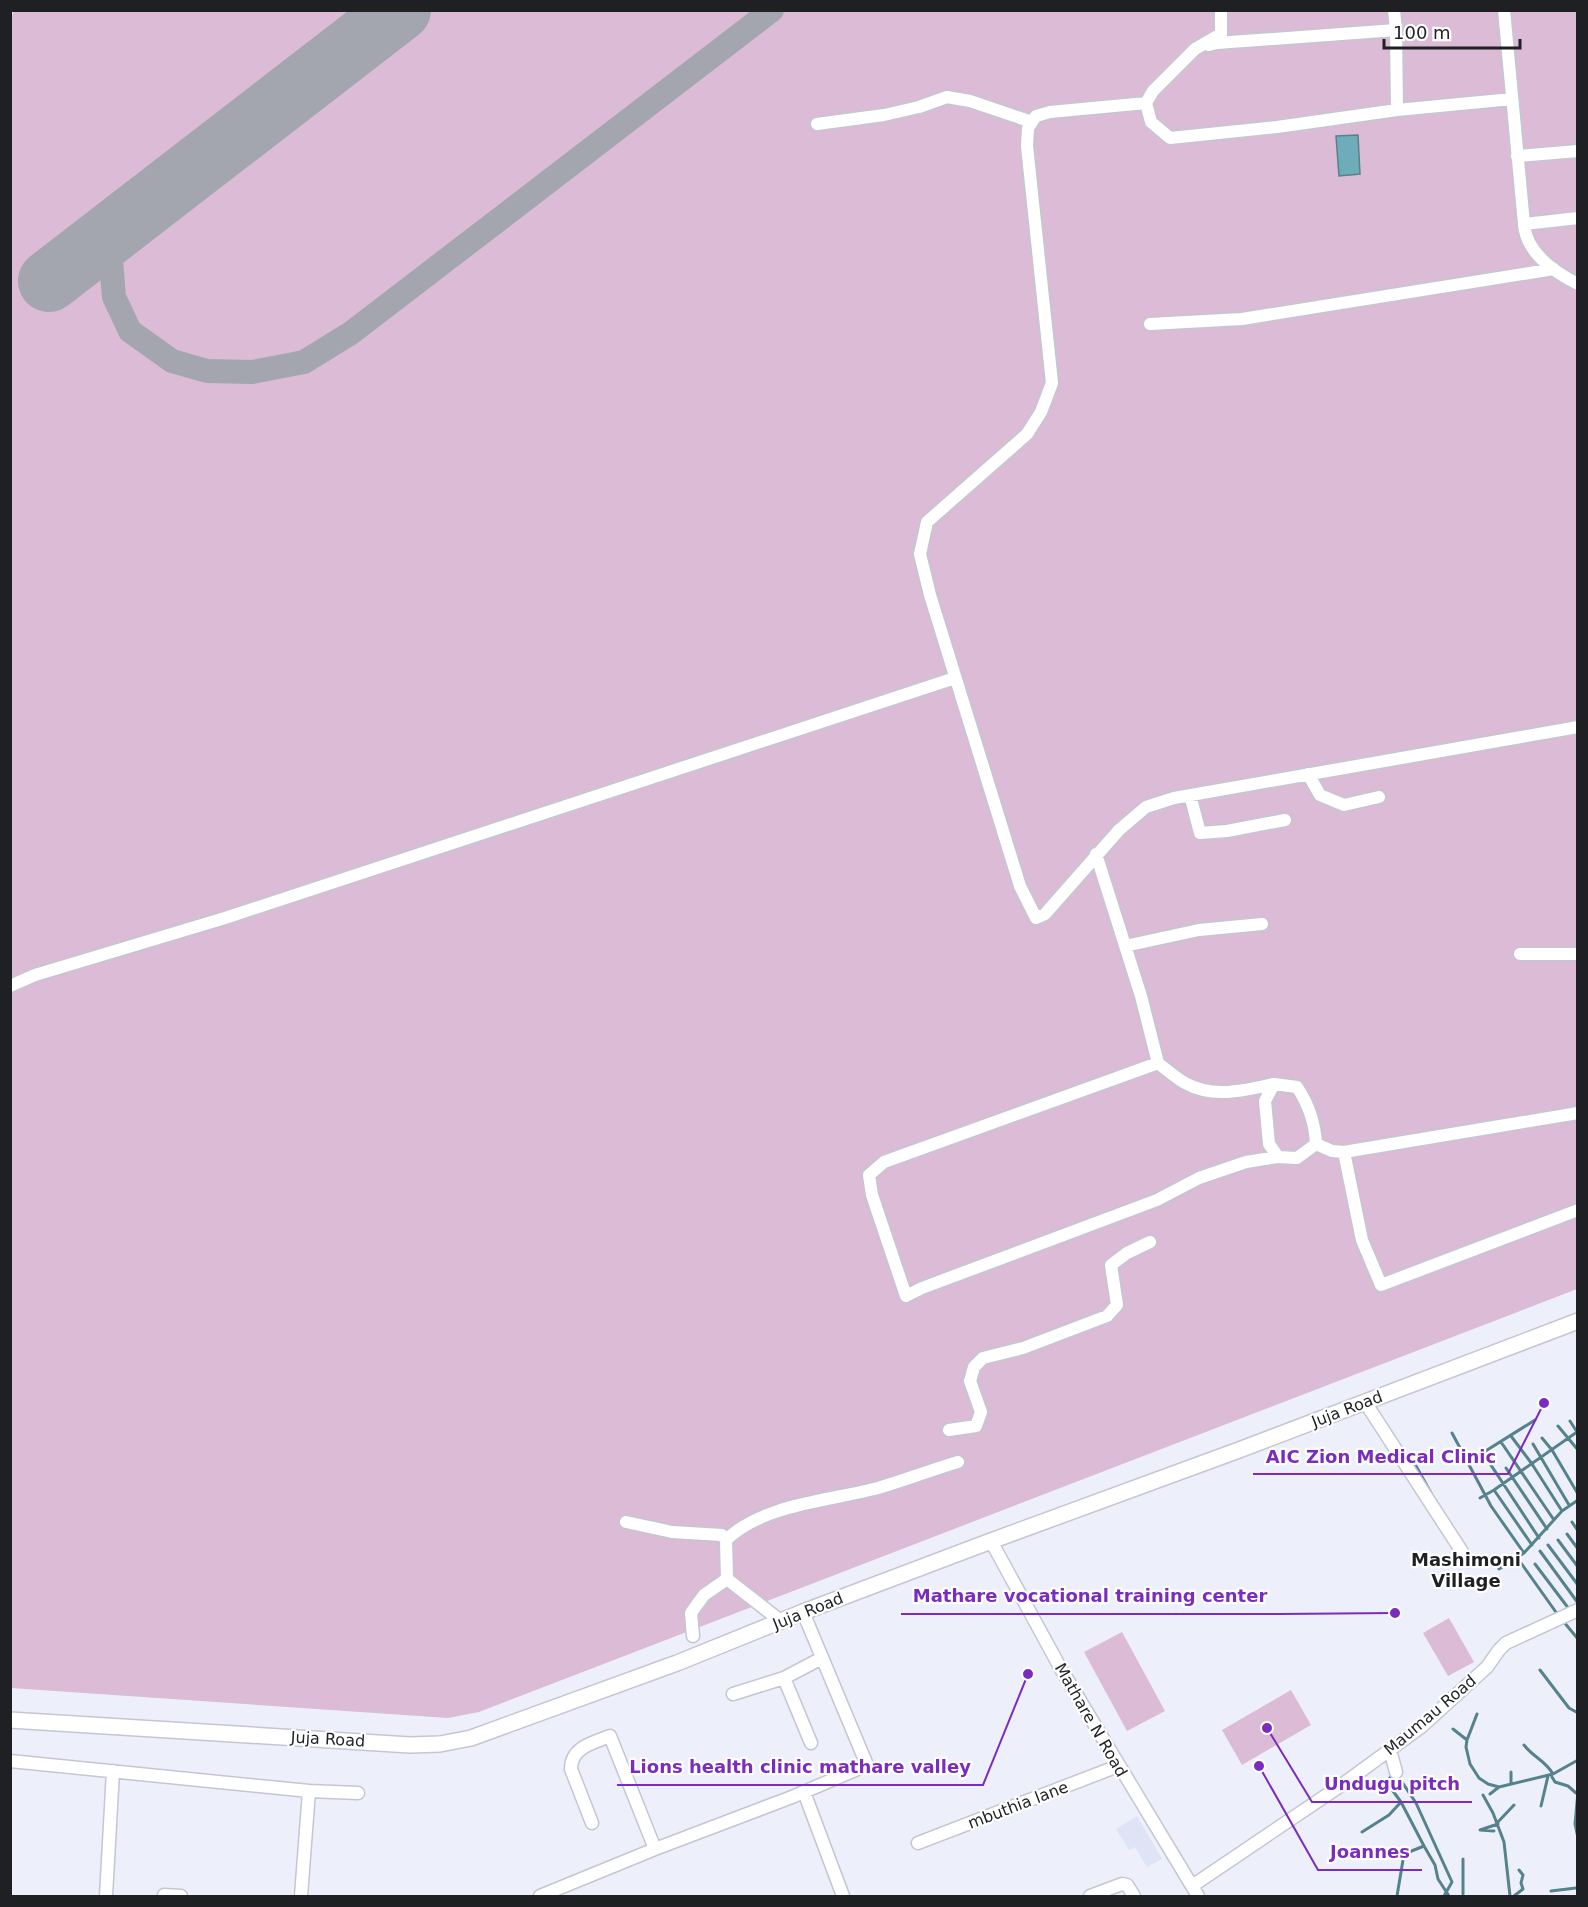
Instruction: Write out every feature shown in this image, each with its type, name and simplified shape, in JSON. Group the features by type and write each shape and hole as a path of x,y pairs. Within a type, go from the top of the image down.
{"main road":[{"name":"Juja Road","path":"10,1720 410,1745 440,1744 486,1734 677,1663 803,1612 1578,1321"}],"street":[{"path":"1221,10 1221,34 1195,49 1153,91 1146,103 1150,122 1170,138 1277,127 1397,110 1512,99"},
{"path":"1394,10 1397,110"},
{"path":"1504,10 1525,235 1542,260 1578,284"},
{"path":"1195,49 1217,43 1396,30"},
{"path":"817,124 884,115 919,107 947,97 970,101 1032,122"},
{"path":"1146,103 1050,112 1036,116 1028,128 1027,146 1052,383 1041,412 1027,434 927,522 920,554 930,595 1020,886 1036,918 1045,914 1060,899 1096,854 1146,807 1190,795 1578,727"},
{"path":"1517,156 1578,151"},
{"path":"1524,224 1578,218"},
{"path":"1150,324 1242,319 1554,269"},
{"path":"10,986 35,975 225,918 955,678"},
{"path":"1308,774 1320,795 1344,805 1379,797"},
{"path":"1190,795 1200,833 1227,831 1285,820"},
{"path":"1096,854 1141,996 1158,1063 1185,1083 1209,1091 1232,1093 1274,1084 1297,1087 1308,1103 1315,1127 1316,1143"},
{"path":"1125,946 1199,930 1262,924"},
{"path":"1520,954 1578,954"},
{"path":"1158,1063 884,1162 869,1174 872,1195 906,1296 1157,1200 1199,1178 1246,1162 1278,1157 1297,1158 1316,1143"},
{"path":"1274,1084 1265,1101 1269,1144 1278,1157"},
{"path":"1316,1143 1332,1151 1344,1152 1578,1113"},
{"path":"1344,1152 1362,1240 1381,1285 1578,1210"},
{"path":"949,1430 976,1426 981,1412 970,1381 974,1367 983,1358 1023,1348 1107,1316 1117,1305 1111,1265 1127,1253 1150,1242"},
{"path":"1365,1402 1468,1561"},
{"path":"726,1540 738,1529 764,1516 819,1500 877,1488 958,1462"},
{"path":"626,1522 672,1532 722,1535 726,1540 727,1579"},
{"name":"Mathare N Road","path":"991,1541 1061,1670 1195,1891"},
{"path":"727,1579 782,1622"},
{"path":"693,1636 691,1613 704,1595 727,1579"},
{"name":"Maumau Road","path":"1195,1891 1420,1727 1487,1667 1506,1643 1578,1610"},
{"path":"540,1896 867,1765 803,1612"},
{"path":"733,1694 784,1678 822,1659"},
{"path":"784,1678 811,1743"},
{"path":"592,1822 571,1769 571,1760 579,1749 610,1736 655,1849"},
{"path":"1390,1750 1396,1772"},
{"path":"10,1761 309,1791 358,1792"},
{"name":"mbuthia lane","path":"918,1843 1118,1766"},
{"path":"106,1896 113,1771"},
{"path":"302,1896 309,1791"},
{"path":"804,1792 843,1896"},
{"path":"1090,1896 1122,1884 1131,1891"},
{"path":"164,1895 181,1896"}],"shaded area":[{"path":"15,10 1577,11 1577,1289 479,1712 448,1718 11,1688 10,18"},
{"path":"1449,1618 1474,1662 1448,1676 1423,1633"},
{"path":"1122,1632 1165,1711 1127,1731 1084,1652"},
{"path":"1291,1690 1311,1725 1242,1765 1222,1730"},
{"path":"1137,1816 1162,1859 1147,1867 1135,1847 1129,1850 1116,1829"}],"water":[{"path":"1358,135 1360,174 1339,176 1336,136"}],"waterway":[{"path":"1468,1462 1535,1420"},
{"path":"1570,1421 1577,1432"},
{"path":"1558,1426 1578,1450"},
{"path":"1480,1498 1577,1432"},
{"path":"1452,1433 1491,1506 1524,1553"},
{"path":"1511,1436 1562,1511"},
{"path":"1542,1438 1552,1450 1578,1494"},
{"path":"1501,1442 1554,1520"},
{"path":"1533,1444 1569,1505"},
{"path":"1483,1453 1539,1538"},
{"path":"1416,1466 1431,1493"},
{"path":"1506,1468 1547,1529"},
{"path":"1494,1490 1532,1545"},
{"path":"1499,1569 1524,1553 1562,1511 1578,1500"},
{"path":"1572,1522 1578,1531"},
{"path":"1567,1534 1578,1549"},
{"path":"1558,1540 1578,1567"},
{"path":"1548,1545 1578,1585"},
{"path":"1540,1551 1578,1603"},
{"path":"1521,1563 1558,1615"},
{"path":"1535,1564 1569,1609"},
{"path":"1563,1621 1578,1639"},
{"path":"1540,1670 1569,1708 1578,1713"},
{"path":"1467,1740 1477,1714"},
{"path":"1453,1729 1467,1740 1466,1747 1470,1764 1479,1778 1499,1787 1553,1774 1578,1760"},
{"path":"1524,1745 1553,1774"},
{"path":"1511,1772 1511,1783"},
{"path":"1379,1788 1394,1774"},
{"path":"1398,1776 1416,1803 1452,1882 1444,1896"},
{"path":"1541,1806 1548,1776"},
{"path":"1552,1777 1555,1782 1568,1786 1576,1793"},
{"path":"1490,1794 1499,1787"},
{"path":"1393,1791 1435,1865 1438,1879 1449,1896"},
{"path":"1578,1792 1575,1824 1578,1838"},
{"path":"1483,1795 1504,1842 1510,1896"},
{"path":"1362,1832 1389,1815 1401,1802"},
{"path":"1497,1823 1514,1805"},
{"path":"1494,1831 1480,1830 1498,1824"},
{"path":"1397,1896 1404,1854 1424,1846"},
{"path":"1463,1859 1463,1894"},
{"path":"1514,1896 1523,1889 1521,1883 1523,1875 1519,1870"},
{"path":"1551,1891 1576,1888"}],"taxiway":[{"path":"109,236 114,297 130,331 172,361 207,371 252,372 304,362 351,333 772,10"}],"runway":[{"path":"49,281 400,10"}],"place":[{"name":"AIC Zion Medical Clinic","path":"1544,1403"},
{"name":"Mathare vocational training center","path":"1395,1613"},
{"name":"Lions health clinic mathare valley","path":"1028,1674"},
{"name":"Undugu pitch","path":"1267,1728"},
{"name":"Joannes","path":"1259,1766"}],"district":[{"name":"Mashimoni Village","path":"1466,1569"}]}
